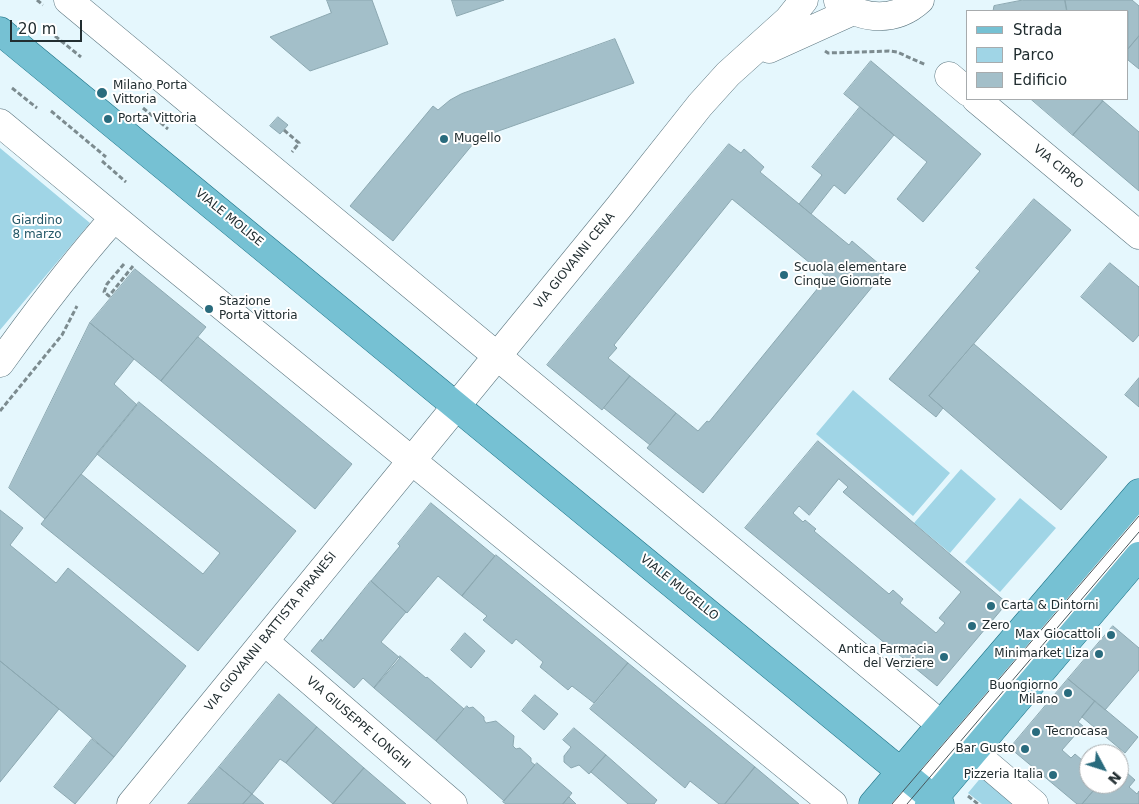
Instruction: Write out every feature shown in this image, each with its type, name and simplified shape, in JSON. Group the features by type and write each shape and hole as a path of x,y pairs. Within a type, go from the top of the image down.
{"main road":[{"name":"VIALE MOLISE","path":"0,31 457,406"},
{"name":"VIALE MUGELLO","path":"457,406 920,794"},
{"path":"920,794 948,730 1139,493"},
{"path":"920,794 948,730 1139,556"},
{"path":"874,804 920,794"}],"street":[{"path":"68,0 948,730 1034,804"},
{"name":"VIA GIOVANNI CENA","path":"412,461 716,86 788,20 804,0"},
{"name":"VIA GIOVANNI CENA","path":"741,63 803,33 845,6 874,17 888,16 909,9 920,0"},
{"name":"VIA CIPRO","path":"977,100 1139,235"},
{"path":"0,123 833,804"},
{"path":"0,363 41,307 114,218"},
{"name":"VIA GIOVANNI BATTISTA PIRANESI","path":"131,804 412,461"},
{"path":"948,730 1139,526"},
{"name":"VIA GIUSEPPE LONGHI","path":"264,641 453,804"}],"path":[{"path":"56,36 80,57"},
{"path":"822,50 828,53 878,50 896,52 958,84"},
{"path":"12,88 37,108"},
{"path":"143,108 168,129"},
{"path":"51,111 106,157"},
{"path":"284,130 300,143 289,155"},
{"path":"102,161 126,182"},
{"path":"124,264 107,284 104,292 109,296 134,263"},
{"path":"0,411 62,335 78,303"},
{"path":"968,796 978,804"}],"green space":[{"name":"Giardino 8 marzo","path":"0,148 90,223 0,330"},
{"path":"853,390 950,473 913,516 816,434"},
{"path":"961,469 996,499 950,553 914,523"},
{"path":"1020,498 1056,528 1000,592 965,562"},
{"path":"983,775 1018,804 982,804 968,793"}],"building":[{"path":"327,0 372,0 388,44 310,71 270,37 331,13"},
{"path":"452,0 504,0 457,16"},
{"path":"1023,0 1065,0 1067,10 993,10 994,6"},
{"path":"1065,0 1132,0 1139,6 1139,36 1129,48 1129,10 1067,10"},
{"path":"1139,36 1139,69 1129,61 1129,48"},
{"name":"Mugello","path":"615,39 634,83 490,134 473,144 393,241 350,206 433,106 438,110 461,94"},
{"path":"871,61 981,154 923,222 897,199 927,162 844,94"},
{"path":"1032,100 1103,101 1073,135"},
{"path":"1103,101 1139,132 1139,191 1073,135"},
{"path":"860,107 894,135 845,194 834,185 811,214 799,204 822,175 812,167"},
{"path":"278,117 288,125 280,134 270,126"},
{"path":"729,144 741,153 744,149 764,167 760,172 849,245 852,241 886,270 703,493 647,448 676,413 698,431 707,421 709,422 827,277 732,199 614,345 617,348 608,358 630,376 602,410 547,365"},
{"path":"1034,199 1071,230 929,396 943,408 936,417 889,379 980,271 976,268"},
{"path":"1110,263 1139,287 1139,335 1133,342 1081,297"},
{"path":"135,269 206,327 161,381 90,323"},
{"path":"90,323 134,359 114,384 137,405 45,519 9,488"},
{"path":"198,337 352,464 315,509 161,381"},
{"path":"974,344 1107,457 1061,510 929,396"},
{"path":"630,376 676,413 650,445 604,408"},
{"path":"1139,378 1139,407 1125,395"},
{"path":"139,402 296,531 198,651 41,524 81,474 203,574 220,553 97,454"},
{"path":"818,441 1007,603 937,686 745,528","holes":["839,479 848,487 843,492 961,592 939,618 945,623 936,633 900,603 903,599 893,590 889,594 814,531 816,529 805,520 803,522 793,513 799,506 809,515"]},
{"path":"431,503 495,556 462,596 438,576 407,613 371,581 400,546 398,544"},
{"path":"0,510 23,528 10,545 56,583 68,568 186,666 114,757 0,661"},
{"path":"496,555 628,663 594,703 572,686 568,690 540,667 543,662 516,639 512,644 483,620 487,616 462,596"},
{"path":"371,581 406,612 381,642 400,658 374,688 363,678 354,688 311,651 321,639 322,641"},
{"path":"1113,626 1139,648 1139,670 1105,710 1068,679"},
{"path":"465,633 485,651 471,668 451,650"},
{"path":"400,656 464,709 436,741 374,688"},
{"path":"0,661 59,709 0,782"},
{"path":"628,663 755,767 725,804 719,804 690,781 685,788 590,709"},
{"path":"1068,679 1095,701 1078,722 1083,726 1062,750 1071,758 1075,754 1079,757 1079,794 1090,794 1082,804 1077,804 1010,748"},
{"path":"279,694 317,727 286,763 280,759 252,794 219,767"},
{"path":"535,695 558,714 544,730 522,711"},
{"path":"1095,701 1138,737 1129,748 1129,744 1114,744 1082,717"},
{"path":"467,706 469,708 473,707 484,717 486,723 496,721 514,736 513,746 516,749 520,748 531,758 531,762 535,765 504,801 436,741"},
{"path":"317,727 364,768 333,804 286,763"},
{"path":"574,728 606,755 589,774 579,765 571,768 564,762 564,756 571,747 563,740"},
{"path":"92,739 114,757 75,804 54,787"},
{"path":"606,755 657,800 654,804 628,804 591,772"},
{"path":"537,763 572,793 563,804 506,804 503,802"},
{"path":"219,767 252,794 243,804 188,804"},
{"path":"755,767 799,804 725,804"},
{"path":"364,768 406,804 333,804"},
{"path":"1129,775 1135,780 1129,787"},
{"path":"1129,787 1137,794 1139,791 1139,804 1082,804 1090,794 1129,794"},
{"path":"252,794 264,804 243,804"},
{"path":"569,797 576,804 563,804"}],"tram line":[{"path":"892,804 1139,516"},
{"path":"907,804 1139,532"}],"place":[{"name":"Milano Porta Vittoria","path":"102,93"},
{"name":"Porta Vittoria","path":"108,119"},
{"name":"Mugello","path":"444,139"},
{"name":"Scuola elementare Cinque Giornate","path":"784,275"},
{"name":"Stazione Porta Vittoria","path":"209,309"},
{"name":"Carta & Dintorni","path":"991,606"},
{"name":"Zero","path":"972,626"},
{"name":"Max Giocattoli","path":"1111,635"},
{"name":"Minimarket Liza","path":"1099,654"},
{"name":"Antica Farmacia del Verziere","path":"944,657"},
{"name":"Buongiorno Milano","path":"1068,693"},
{"name":"Tecnocasa","path":"1036,732"},
{"name":"Bar Gusto","path":"1025,749"},
{"name":"Pizzeria Italia","path":"1053,775"}]}
